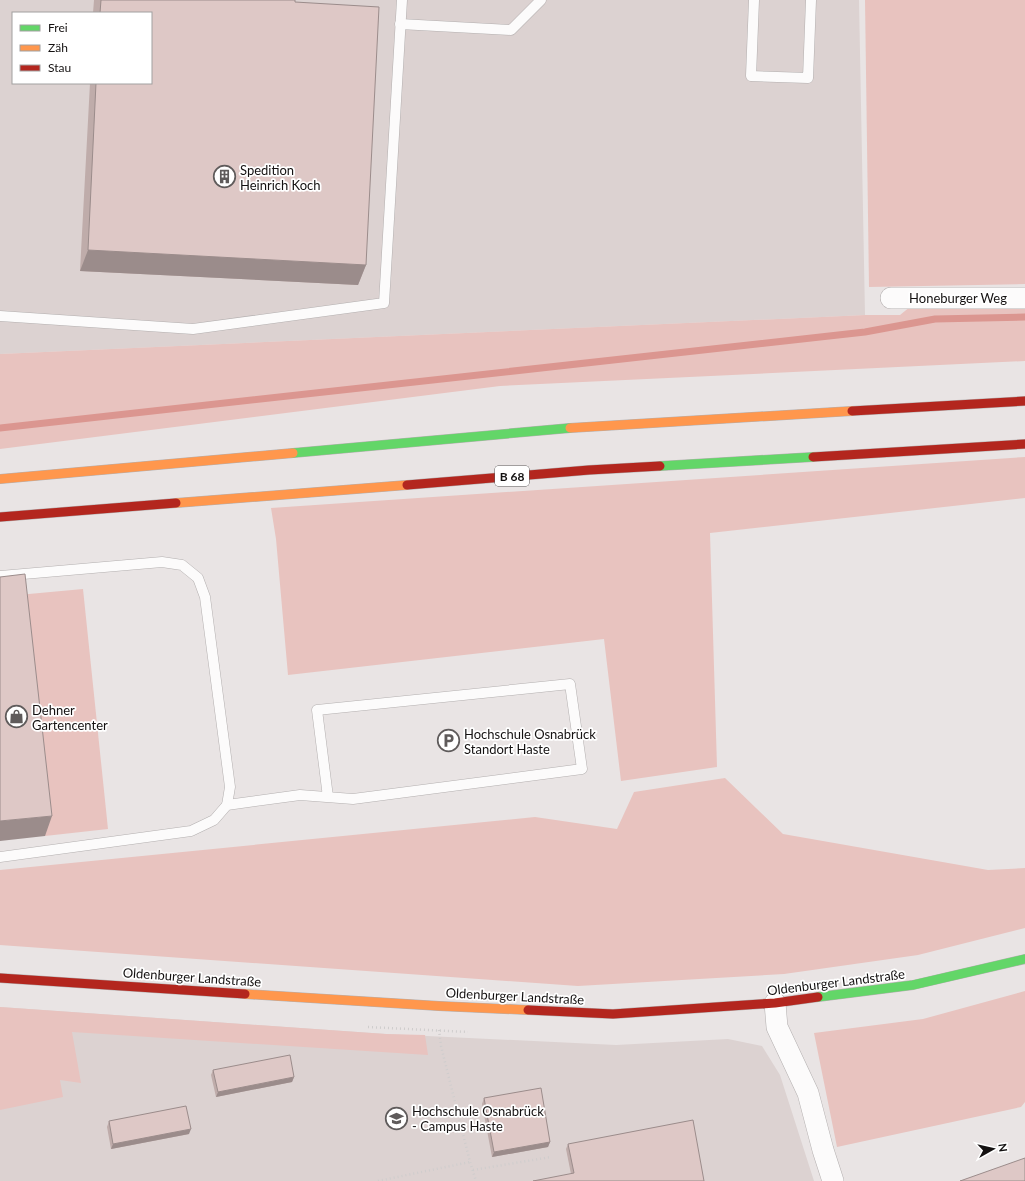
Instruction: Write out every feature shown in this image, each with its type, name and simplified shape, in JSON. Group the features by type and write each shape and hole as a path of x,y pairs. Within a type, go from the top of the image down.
{"main road":[{"path":"0,479 580,427 1025,401"},
{"name":"B 68","path":"0,517 589,470 1025,444"},
{"name":"Oldenburger Landstraße","path":"0,978 439,1006 612,1014 775,1003 913,985 1025,959"}],"street":[{"name":"Honeburger Weg","path":"891,298 1025,298"},
{"path":"775,1003 777,1027 808,1093 833,1181"}],"lane":[{"path":"0,316 193,329 384,303 402,0"},
{"path":"400,24 511,30 541,0"},
{"path":"754,0 751,76 808,78 811,0"},
{"path":"0,576 162,562 182,565 198,578 205,597 230,787 227,805 214,820 191,831 0,856"},
{"path":"227,805 300,795 353,799 582,769 570,684 317,710 328,797"}],"path":[{"path":"439,1006 439,1031 441,1046 476,1181"},
{"path":"473,1170 551,1157"},
{"path":"378,1181 470,1162"}],"shaded area":[{"path":"0,0 859,0 865,315 0,354"},
{"path":"865,0 1025,0 1025,284 869,287"},
{"path":"921,298 1025,298 1025,361 500,386 0,449 0,354 865,315 900,315"},
{"path":"1025,457 1025,498 710,533 717,767 621,781 604,639 288,675 276,539 271,508"},
{"path":"83,589 108,829 45,836 18,595"},
{"path":"725,778 783,834 988,870 1025,868 1025,928 918,955 784,974 578,986 0,945 0,870 535,817 617,829 634,792"},
{"path":"1025,991 1025,1102 1021,1107 837,1147 814,1033 923,1019"},
{"name":"Hochschule Osnabrück - Campus Haste","path":"0,1007 386,1034 616,1045 728,1039 762,1046 780,1075 814,1181 0,1181"},
{"path":"0,1007 386,1034 425,1035 428,1055 72,1032 81,1083 60,1080 63,1097 0,1110"}],"building":[{"name":"Spedition Heinrich Koch","path":"101,0 295,0 295,2 379,7 366,265 88,250 96,84 152,84 152,12 100,12"},
{"name":"Dehner Gartencenter","path":"25,574 52,816 0,821 0,577"},
{"path":"290,1055 294,1077 218,1092 213,1070"},
{"path":"541,1088 550,1142 494,1152 484,1098"},
{"path":"186,1106 191,1129 113,1144 109,1121"},
{"path":"693,1120 704,1181 533,1181 574,1173 568,1144"},
{"path":"1025,1158 1025,1181 960,1181"}],"waterway":[{"path":"0,428 865,332 935,319 1025,317"}],"traffic: fast":[{"path":"293,453 570,428"},
{"path":"660,466 813,457"},
{"path":"818,997 913,985 1025,959"}],"traffic: slow":[{"path":"570,428 852,411"},
{"path":"0,479 293,453"},
{"path":"176,503 407,485"},
{"path":"245,994 528,1010"}],"traffic: jam":[{"path":"852,411 1025,401"},
{"path":"813,457 1025,444"},
{"path":"407,485 589,470 660,466"},
{"path":"0,517 176,503"},
{"path":"0,978 245,994"},
{"path":"528,1010 613,1014 775,1003 818,997"}],"place":[{"name":"Spedition Heinrich Koch","path":"224,177"},
{"name":"Dehner Gartencenter","path":"16,717"},
{"name":"Hochschule Osnabrück Standort Haste","path":"449,741"},
{"name":"Hochschule Osnabrück - Campus Haste","path":"397,1118"}]}
